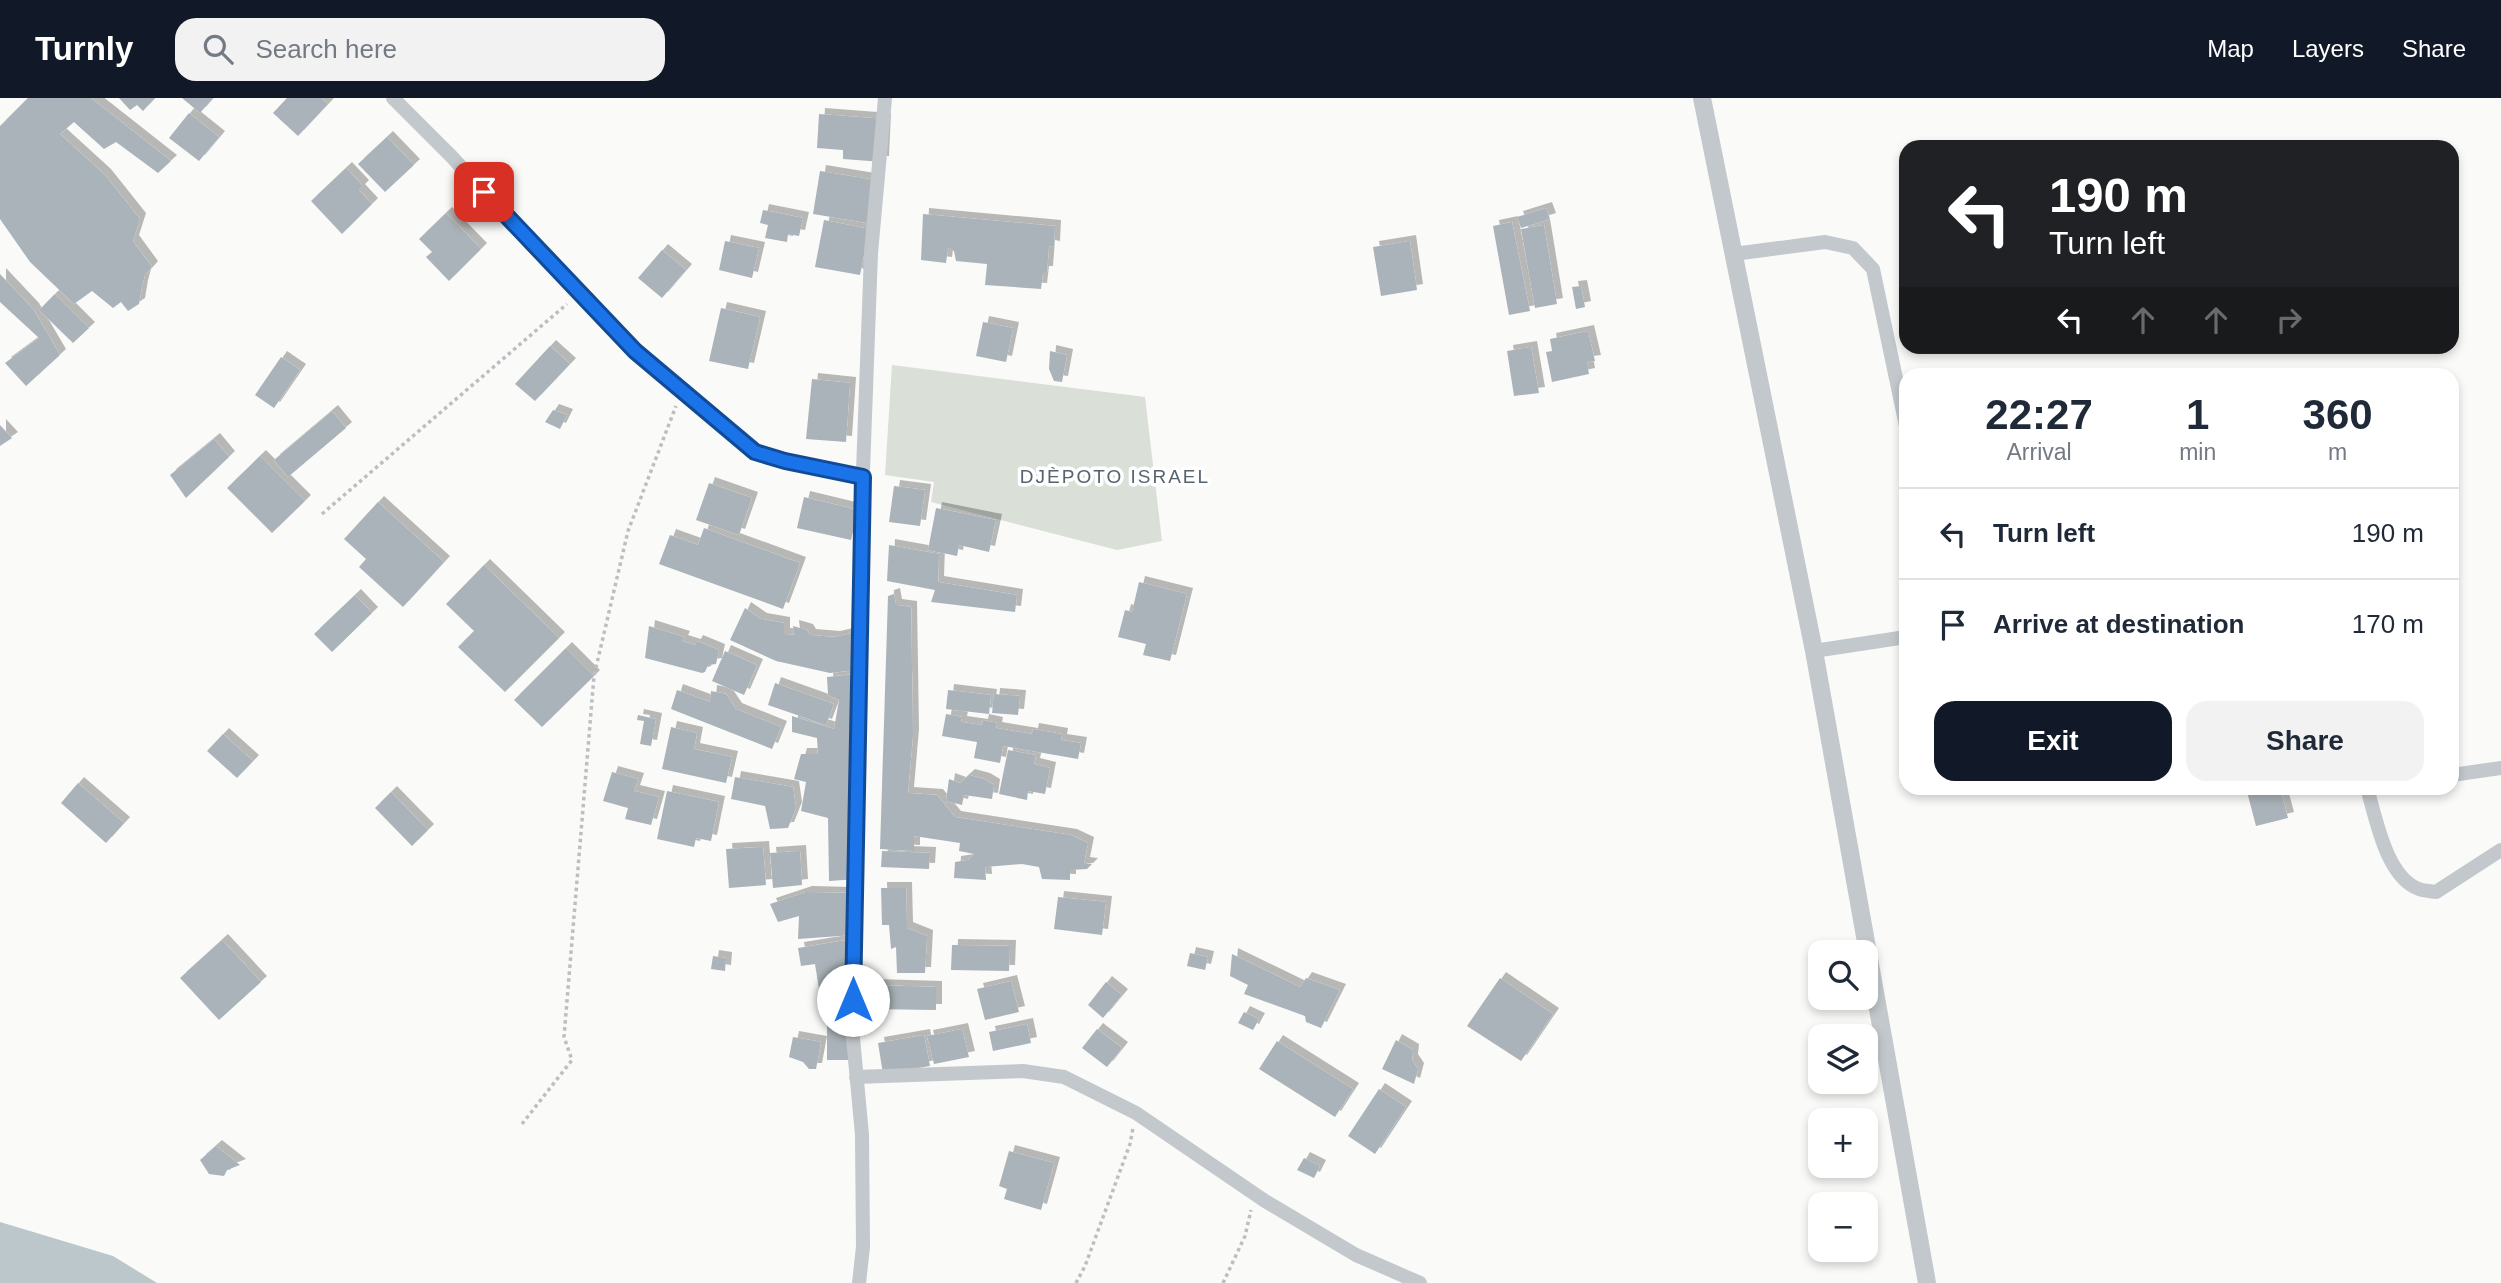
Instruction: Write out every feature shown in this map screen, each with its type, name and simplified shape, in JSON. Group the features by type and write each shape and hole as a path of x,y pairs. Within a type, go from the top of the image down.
{"street":[{"path":"393,98 635,351 755,452 863,477"},
{"path":"859,1283 863,1247 862,1147 852,1027 853,918 871,253 885,98"},
{"path":"1702,98 1814,651 1927,1283"},
{"path":"1734,254 1825,242 1853,248 1873,269 1899,393"},
{"path":"1814,651 1899,638"},
{"path":"2459,774 2501,768"},
{"path":"2370,795 2384,845 2399,875 2419,889 2436,891 2501,849"},
{"path":"856,1077 1023,1071 1063,1076 1136,1112 1255,1194 1356,1255 1420,1283"}],"path":[{"path":"322,514 579,294"},
{"path":"522,1124 572,1060 564,1037 594,676 628,531 682,391"},
{"path":"1076,1283 1085,1266 1130,1144 1136,1112"},
{"path":"1223,1283 1245,1236 1255,1194"}],"shaded area":[{"path":"892,365 1145,397 1162,541 1117,550 931,502 934,482 885,475"},
{"path":"0,1222 113,1256 157,1283 0,1283"}],"building":[{"path":"28,98 91,98 171,161 158,173 116,142 104,149 74,122 60,134 105,175 140,219 133,241 152,267 145,275 139,304 128,311 121,302 113,308 92,291 74,304 30,262 0,219 0,126"},
{"path":"119,98 155,98 143,111 137,105 130,110"},
{"path":"182,98 213,98 200,113"},
{"path":"287,98 321,98 328,104 298,136 273,113"},
{"path":"189,113 219,137 199,161 169,138"},
{"path":"819,114 885,119 883,162 843,159 843,150 817,148"},
{"path":"387,137 414,165 385,192 358,164"},
{"path":"346,168 363,186 359,190 372,204 342,234 311,201"},
{"path":"820,171 875,180 868,223 813,214"},
{"path":"1546,208 1550,219 1521,228 1517,217"},
{"path":"763,210 803,218 799,236 788,234 787,242 765,238 768,225 760,223"},
{"path":"446,213 481,249 449,281 426,257 432,252 419,239"},
{"path":"923,214 1055,226 1054,247 1049,246 1047,272 1043,272 1041,289 985,285 987,264 956,261 954,251 948,248 946,263 921,260"},
{"path":"824,220 869,229 860,275 815,267"},
{"path":"1512,222 1530,311 1509,315 1493,226"},
{"path":"1544,225 1557,304 1535,308 1521,229"},
{"path":"725,241 759,248 752,278 719,270"},
{"path":"1410,241 1417,290 1381,296 1373,247"},
{"path":"662,250 686,270 662,298 638,278"},
{"path":"0,274 33,309 60,355 26,386 5,363 39,338 0,302"},
{"path":"1581,286 1585,307 1576,309 1572,287"},
{"path":"55,294 89,328 73,343 39,310"},
{"path":"721,308 760,317 748,369 709,361"},
{"path":"983,322 1013,328 1006,362 976,356"},
{"path":"1588,331 1595,361 1587,362 1589,374 1552,382 1546,352 1552,351 1550,339"},
{"path":"550,346 570,364 535,401 515,384"},
{"path":"1531,347 1539,393 1514,396 1507,351"},
{"path":"1050,351 1067,355 1062,382 1054,381 1049,369"},
{"path":"281,357 300,370 274,408 255,395"},
{"path":"812,379 850,383 846,442 806,439"},
{"path":"553,410 567,415 560,429 545,422"},
{"path":"332,411 346,428 288,477 274,460"},
{"path":"0,425 12,438 0,446"},
{"path":"214,439 229,457 186,498 170,475"},
{"path":"260,456 305,501 272,533 227,488"},
{"path":"709,483 752,498 739,535 696,520"},
{"path":"894,486 925,490 920,526 889,522"},
{"path":"804,497 858,510 851,540 797,528"},
{"path":"378,502 444,562 403,607 359,567 366,559 344,539"},
{"path":"936,508 996,520 989,552 959,545 957,556 928,550"},
{"path":"704,528 800,563 783,609 659,564 670,535 698,545"},
{"path":"889,545 939,554 938,582 1017,595 1015,612 931,602 935,590 887,581"},
{"path":"484,565 559,638 505,692 458,647 474,631 446,604"},
{"path":"1139,582 1187,594 1170,661 1143,655 1146,644 1118,637 1125,610 1132,612"},
{"path":"894,594 896,605 911,607 913,735 908,793 937,795 955,817 1071,835 1088,843 1084,863 1092,864 1087,869 1070,870 1070,880 1042,879 1039,867 1022,864 985,867 986,880 954,878 955,862 968,860 974,854 959,851 960,843 914,836 914,851 880,849 888,596"},
{"path":"355,595 372,613 332,652 314,634"},
{"path":"745,608 761,619 784,623 784,634 794,635 793,626 807,630 810,635 834,637 852,633 858,641 855,670 830,673 776,661 730,640"},
{"path":"649,626 684,637 682,641 695,645 697,641 719,650 716,664 708,665 702,673 645,658"},
{"path":"566,648 594,676 542,727 514,700"},
{"path":"725,651 757,665 744,695 712,681"},
{"path":"856,674 858,879 829,881 828,818 801,811 806,782 794,779 801,754 818,754 817,738 792,732 792,716 834,729 839,700 828,695 827,677"},
{"path":"775,683 834,704 826,725 768,705"},
{"path":"677,690 710,702 711,691 726,694 736,709 781,727 772,749 671,709"},
{"path":"948,690 991,695 989,714 946,709"},
{"path":"994,694 1020,696 1018,715 992,713"},
{"path":"946,714 962,717 961,722 982,725 983,720 997,723 996,728 1032,734 1033,729 1062,734 1061,740 1081,743 1078,759 1003,746 1000,763 974,758 977,742 942,736"},
{"path":"638,715 656,719 651,746 640,744 644,721 637,720"},
{"path":"671,727 697,733 694,749 732,757 726,783 662,769"},
{"path":"223,734 253,761 237,778 207,751"},
{"path":"1008,750 1036,755 1034,764 1050,768 1045,794 1028,791 1027,800 999,794"},
{"path":"612,772 638,779 634,791 659,797 651,825 625,819 628,808 603,801"},
{"path":"969,775 994,785 992,799 964,795 962,805 946,801 949,779 960,783"},
{"path":"735,777 793,787 796,808 788,828 770,829 765,806 731,799"},
{"path":"78,783 124,823 106,843 61,803"},
{"path":"667,791 719,802 711,841 696,838 694,847 657,839"},
{"path":"391,792 428,830 412,846 375,808"},
{"path":"2248,795 2282,795 2288,818 2256,826"},
{"path":"763,847 766,885 729,888 726,849"},
{"path":"800,851 802,885 773,888 770,853"},
{"path":"882,851 930,853 929,869 881,867"},
{"path":"881,888 906,888 907,928 927,936 925,973 897,973 896,947 891,949 889,925 882,925"},
{"path":"806,892 847,893 854,935 798,939 799,916 778,922 770,904"},
{"path":"1058,897 1106,902 1102,935 1054,929"},
{"path":"853,939 853,986 819,989 815,964 801,966 798,948"},
{"path":"222,940 261,982 219,1020 180,978"},
{"path":"952,945 1010,946 1009,971 951,970"},
{"path":"1190,953 1208,957 1205,970 1187,966"},
{"path":"1232,954 1300,987 1306,978 1340,990 1321,1028 1306,1022 1305,1016 1244,994 1248,985 1230,976"},
{"path":"713,956 726,958 725,971 711,969"},
{"path":"1500,978 1553,1014 1521,1061 1467,1026"},
{"path":"1011,981 1019,1012 985,1020 977,989"},
{"path":"1106,982 1122,995 1103,1018 1088,1005"},
{"path":"871,985 936,987 936,1010 870,1009"},
{"path":"855,990 853,1060 827,1060 827,992"},
{"path":"1244,1012 1259,1019 1253,1030 1238,1023"},
{"path":"1027,1024 1031,1043 993,1051 989,1032"},
{"path":"962,1029 969,1057 934,1064 927,1036"},
{"path":"1097,1029 1122,1048 1107,1067 1082,1048"},
{"path":"924,1035 930,1066 883,1074 878,1043"},
{"path":"793,1037 821,1042 816,1069 809,1069 803,1062 789,1057"},
{"path":"1396,1040 1413,1050 1412,1060 1418,1069 1414,1084 1382,1069"},
{"path":"1277,1041 1353,1089 1335,1117 1259,1069"},
{"path":"1379,1089 1406,1107 1375,1154 1348,1136"},
{"path":"216,1146 240,1165 227,1170 224,1176 209,1174 200,1160"},
{"path":"1009,1151 1054,1163 1041,1210 1004,1199 1007,1189 999,1186"},
{"path":"1304,1158 1320,1166 1314,1178 1297,1170"}],"district":[{"name":"DJÈPOTO ISRAEL","path":"1115,476"}],"route":[{"path":"484,192 635,351 755,452 863,477 853,1000"}]}
